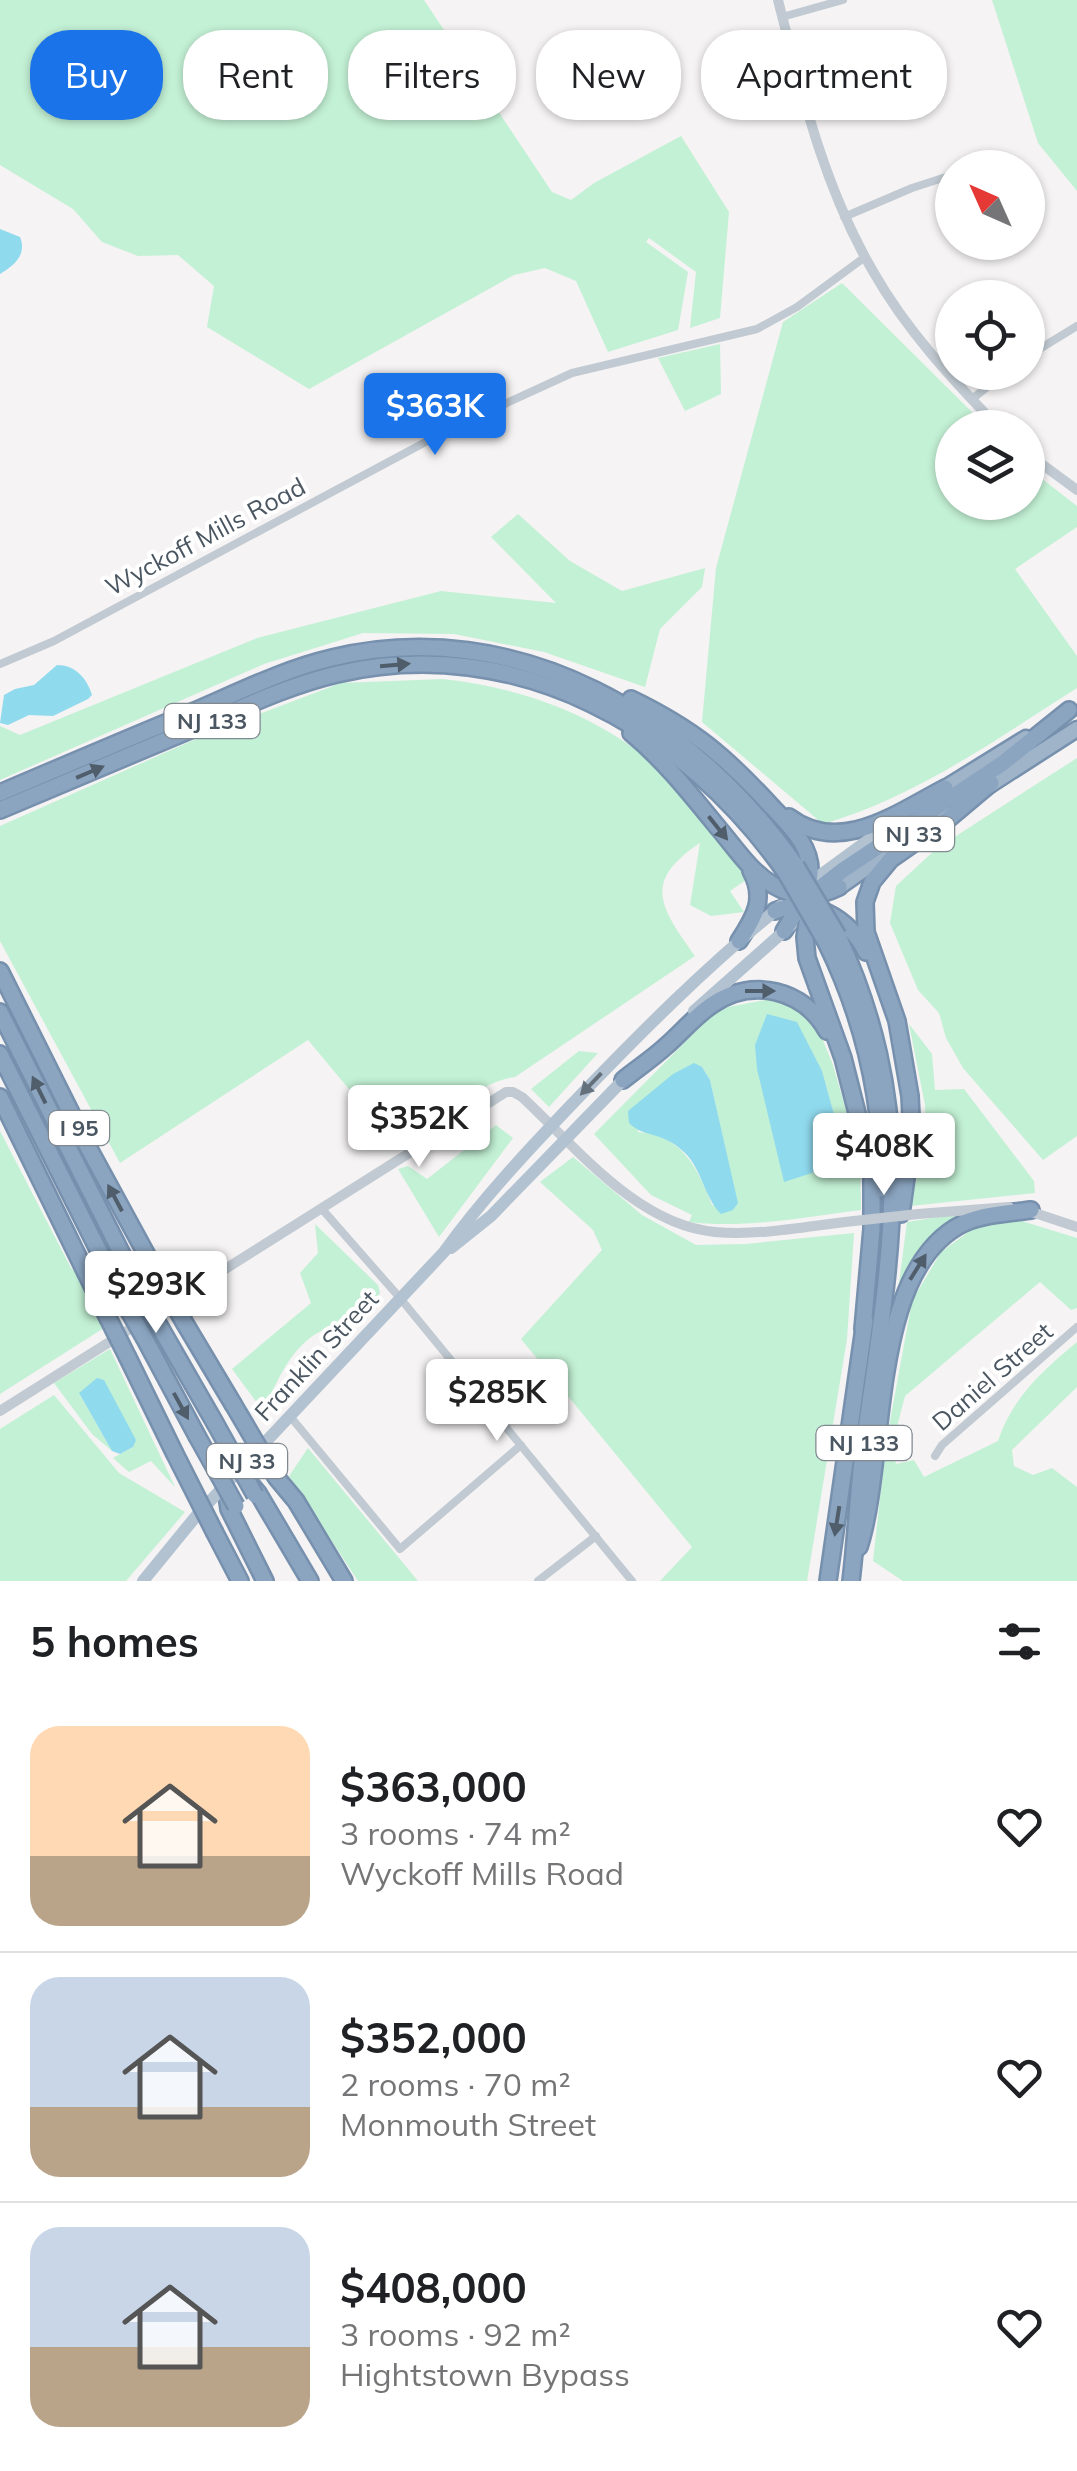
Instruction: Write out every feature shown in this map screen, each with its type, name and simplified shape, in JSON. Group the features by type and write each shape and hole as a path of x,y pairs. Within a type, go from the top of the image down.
{"highway":[{"name":"NJ 133","path":"0,793 287,672 344,655 392,648 440,648 489,653 613,699 682,745 738,796 791,870 832,939 874,1031 891,1124 894,1203 856,1507 852,1573"},
{"name":"NJ 133","path":"0,810 286,690 344,672 391,665 445,664 549,677"},
{"path":"549,677 582,676 672,720 712,746 795,822 812,830 832,834 867,828 945,788"},
{"path":"549,677 640,741 769,883 842,921 860,940 903,1055"},
{"path":"784,931 806,900 893,834 1004,762 1073,708"},
{"name":"NJ 33","path":"945,788 1073,708"},
{"name":"NJ 33","path":"839,887 1077,729"},
{"path":"749,780 802,845 809,862 805,936 808,958 839,1044 872,1172 864,1329"},
{"path":"882,1321 912,1136 898,1021 866,932 867,896 876,876 891,858 991,784"},
{"path":"738,941 754,917 759,900 756,880 747,863"},
{"path":"775,910 839,887"},
{"name":"NJ 133","path":"828,1581 881,1216 880,1128 863,1038 832,939"},
{"name":"I 95","path":"0,971 162,1284 332,1581"},
{"path":"623,1080 712,1004 743,992 777,991 805,1004 825,1027 863,1128"},
{"name":"I 95","path":"0,1012 146,1302 254,1490 301,1581"},
{"name":"I 95","path":"0,1054 144,1340 226,1488 232,1508 277,1581"},
{"name":"I 95","path":"0,1097 238,1581"},
{"path":"852,1573 868,1511 896,1317 913,1274 932,1246 956,1227 983,1217 1031,1210"},
{"path":"276,1478 296,1501 344,1581"},
{"path":"254,1490 310,1581"},
{"path":"232,1508 265,1581"}],"main road":[{"name":"NJ 33","path":"806,900 945,788"},
{"name":"NJ 33","path":"444,1252 479,1206 552,1125 664,1009 775,910"},
{"name":"NJ 33","path":"444,1252 491,1216 692,1012 784,931"},
{"name":"Franklin Street","path":"143,1581 196,1516 444,1252"}],"street":[{"path":"778,0 808,119 844,216 905,320 982,410"},
{"path":"782,17 843,0"},
{"path":"844,216 935,181"},
{"name":"Wyckoff Mills Road","path":"0,664 54,641 448,430 553,380 758,328 788,314 865,257"},
{"path":"1045,346 1077,326"},
{"path":"972,399 983,390"},
{"path":"1045,466 1077,490"},
{"path":"0,1411 506,1092 519,1095 632,1199 681,1225 710,1232 742,1233 995,1207 1031,1210 1077,1227"},
{"path":"322,1209 632,1581"},
{"name":"Daniel Street","path":"935,1456 942,1444 1077,1327"},
{"path":"289,1415 400,1549 521,1444"},
{"path":"538,1581 596,1536"}],"green space":[{"path":"0,0 424,0 444,30 348,30 348,120 504,120 552,192 571,200 594,183 681,136 729,212 720,318 690,328 696,272 649,238 646,242 688,272 678,330 608,352 576,281 545,268 514,275 309,389 207,327 214,286 178,255 138,256 102,242 73,209 0,165"},
{"path":"992,0 1077,0 1077,191 1038,143"},
{"path":"842,283 935,375 935,390 950,390 970,410 935,410 935,520 1045,520 1045,481 1077,506 1077,527 1015,569 1077,656 1077,688 923,783 823,824 702,722 716,568 783,322"},
{"path":"720,344 721,394 685,411 658,358"},
{"path":"518,514 570,561 622,591 705,568 702,587 660,629 645,687 544,652 454,634 363,633 264,664 0,780 0,726 20,735 257,638 441,591 556,603 491,537"},
{"path":"442,679 507,690 569,711 653,763 687,797 752,876 730,891 744,912 711,916 690,905 700,843 670,870 663,896 673,924 695,956 515,1077 487,1086 393,1142 308,1040 120,1163 0,941 0,826 214,731 341,683"},
{"path":"1077,758 1077,1136 1043,1160 963,1068 946,1038 939,1013 918,990 890,923 896,886 936,849"},
{"path":"770,999 798,1009 818,1028 833,1065 860,1160 861,1210 753,1223 689,1222 692,1215 651,1195 594,1134 718,1009","holes":["761,1033 826,1085 844,1155 755,1045","702,1067 710,1080 737,1203 733,1209 712,1205 694,1166 676,1146 652,1134 637,1132"]},
{"path":"909,1024 932,1054 935,1090 964,1089 1034,1181 1035,1193 910,1206 926,1140 925,1105"},
{"path":"579,1051 598,1053 549,1107 531,1089"},
{"path":"496,1125 513,1138 439,1237 398,1169 408,1166 427,1179"},
{"path":"0,1131 71,1268 112,1308 118,1319 0,1394"},
{"path":"573,1157 642,1215 696,1245 854,1233 847,1339 807,1581 660,1581 692,1547 521,1339 602,1250 593,1230 540,1182"},
{"path":"970,1212 923,1247 898,1291 907,1222"},
{"path":"1012,1218 1077,1238 1077,1308 1071,1310 1040,1282 905,1396 892,1446 896,1464 914,1460 924,1477 998,1441 1030,1386 1077,1342 1077,1387 1012,1450 1014,1466 1033,1475 1052,1468 1077,1487 1077,1581 903,1581 873,1561 886,1443 912,1301 941,1252 978,1225"},
{"path":"315,1224 378,1285 380,1293 361,1315 323,1330 302,1345 286,1365 263,1411 232,1369 311,1303 300,1273 318,1253"},
{"path":"110,1349 175,1487 151,1461 129,1472 113,1458 133,1447 79,1393 112,1451 92,1434 54,1383"},
{"path":"54,1395 119,1473 185,1512 126,1581 0,1581 0,1429"},
{"path":"308,1448 418,1581 358,1581 289,1476"}],"water":[{"path":"0,229 20,237 22,249 15,263 0,274"},
{"path":"57,665 79,674 92,695 53,716 29,715 8,725 0,723 4,695 34,685"},
{"path":"767,1014 797,1022 822,1071 845,1154 812,1173 784,1182 757,1069 755,1045"},
{"path":"694,1063 702,1067 710,1080 738,1203 733,1210 721,1214 684,1152 629,1123 628,1111 673,1074"},
{"path":"97,1378 104,1380 136,1440 133,1447 120,1454 112,1451 79,1393"}]}
